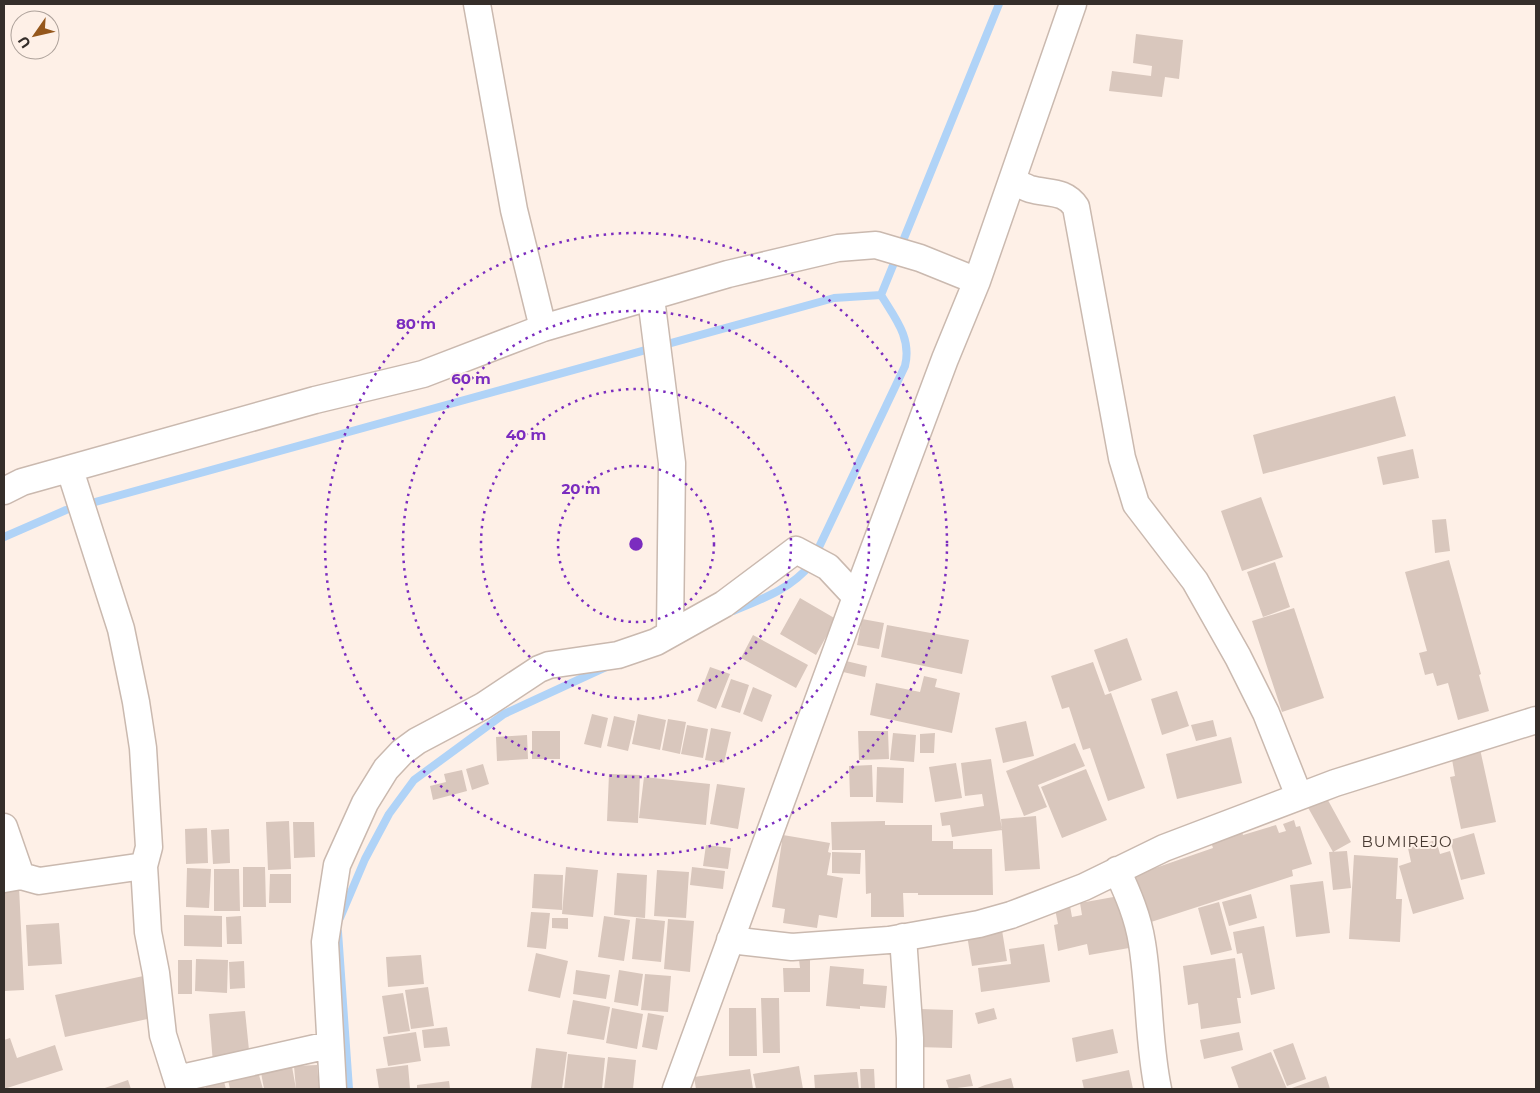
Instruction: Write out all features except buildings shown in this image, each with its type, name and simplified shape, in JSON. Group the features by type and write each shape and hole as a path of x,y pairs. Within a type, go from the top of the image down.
{"street":[{"path":"477,4 514,210 543,328"},
{"path":"676,1089 856,597 977,281 1073,4"},
{"path":"1012,181 1029,188 1064,194 1071,199 1076,207 1122,458 1136,504 1195,581 1266,713 1300,796"},
{"path":"4,491 22,482 73,477 315,400 423,374 543,328 652,306 728,274 838,248 876,245 920,258 977,281"},
{"path":"652,306 672,463 670,633"},
{"path":"73,477 121,629 140,730 149,847 144,866 148,932 156,973 163,1035 178,1084 329,1045"},
{"path":"333,1089 329,1045 325,942 336,865 365,803 386,769 402,752 483,706 549,665 637,650 724,604 796,550 828,567 856,597"},
{"path":"730,940 792,947 903,937 979,924 1011,916 1084,887 1164,848 1300,796 1536,720"},
{"path":"4,827 12,877 39,881 144,866"},
{"path":"1118,870 1133,905 1142,943 1152,1058 1158,1089"},
{"path":"903,937 910,1038 910,1089"}],"waterway":[{"path":"881,295 999,4"},
{"path":"4,537 66,510 834,298 881,295"},
{"path":"733,611 785,587 811,564 905,366 907,356 904,337 897,320 881,295"},
{"path":"340,918 365,859 389,814 414,780 504,714 606,667"},
{"path":"338,932 349,1089"}],"district":[{"name":"BUMIREJO","path":"1407,841"}]}
